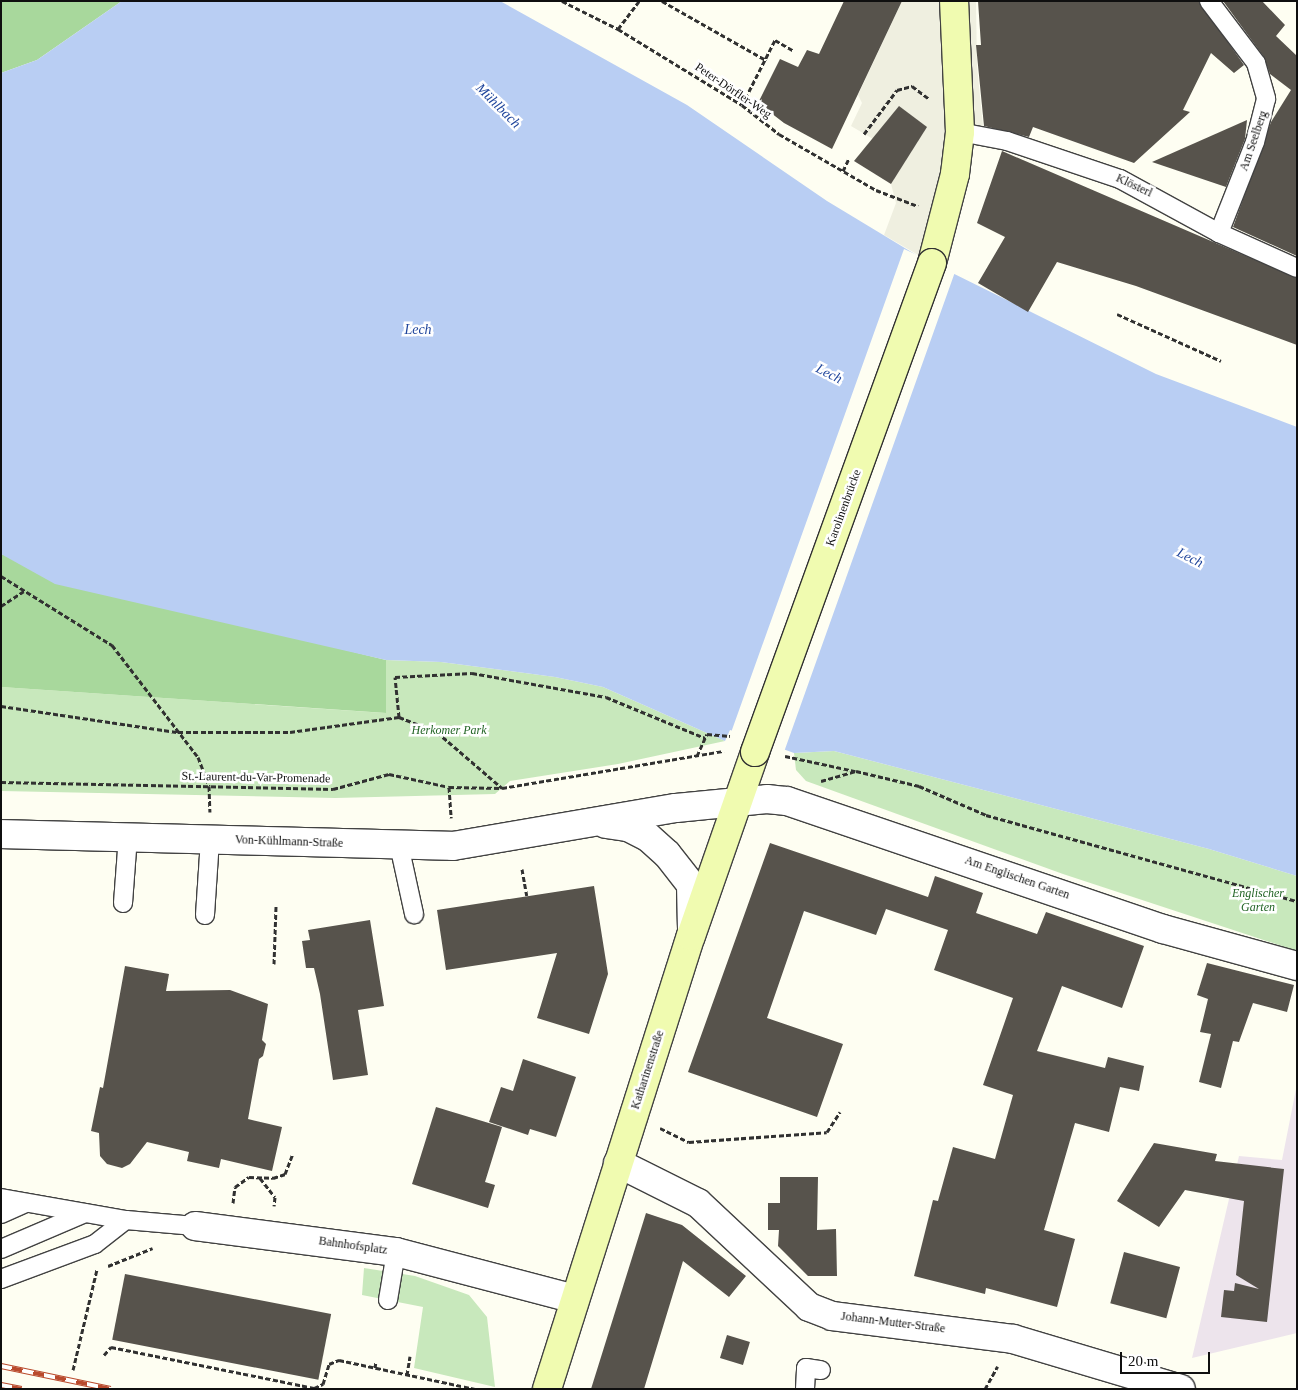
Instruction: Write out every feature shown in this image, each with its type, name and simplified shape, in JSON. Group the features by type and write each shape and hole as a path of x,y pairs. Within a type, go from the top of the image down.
{"main road":[{"name":"Karolinenbrücke","path":"742,751 932,263 955,174 961,126 954,1"},
{"name":"Katharinenstraße","path":"547,1389 691,936 736,802 742,751"}],"street":[{"name":"Am Englischen Garten","path":"736,802 787,801 1163,929 1297,966"},
{"name":"Von-Kühlmann-Straße","path":"1,834 453,846 575,825 736,802"},
{"name":"Von-Kühlmann-Straße","path":"575,825 628,827 648,837 667,854 690,885 694,904 691,936"},
{"name":"Johann-Mutter-Straße","path":"618,1163 698,1203 809,1307 832,1316 1013,1339 1181,1389"},
{"name":"Bahnhofsplatz","path":"194,1226 396,1252 575,1299"}],"lane":[{"name":"Am Seelberg","path":"1209,1 1256,63 1266,99 1255,142 1219,232"},
{"name":"Klösterl","path":"961,126 1120,179 1219,232 1297,268"},
{"path":"123,904 128,837"},
{"path":"205,915 210,839"},
{"path":"399,845 414,914"},
{"name":"Bahnhofsplatz","path":"1,1198 126,1220 194,1226"},
{"path":"1,1214 26,1203"},
{"path":"1,1249 85,1213"},
{"path":"1,1279 95,1244 126,1220"},
{"path":"388,1300 396,1252"},
{"path":"805,1389 806,1368 821,1370"}],"path":[{"name":"Peter-Dörfler-Weg","path":"562,1 618,29 742,105 779,134 876,190 894,194"},
{"path":"618,29 639,1"},
{"path":"662,1 766,60"},
{"path":"742,105 775,40 794,51"},
{"path":"864,134 897,90 912,86 961,126"},
{"path":"843,170 849,158"},
{"path":"1117,314 1221,361"},
{"path":"1,576 112,645 198,757 209,786 210,839"},
{"path":"1,606 24,591"},
{"path":"398,717 395,678 472,673 606,698 705,738"},
{"path":"1,706 178,732 290,732 398,717 437,732 502,788"},
{"path":"697,756 707,734 728,735"},
{"name":"St.-Laurent-du-Var-Promenade","path":"1,782 334,788 389,774 449,787 502,788 697,756 742,751"},
{"path":"783,755 919,786 986,815 1297,901"},
{"path":"815,783 856,771"},
{"path":"449,787 453,846"},
{"path":"522,869 527,896"},
{"path":"274,964 276,906"},
{"path":"634,1116 689,1142 827,1132 840,1112"},
{"path":"235,1187 249,1176 260,1178 285,1174 292,1152"},
{"path":"260,1178 275,1197"},
{"path":"73,1370 96,1270 134,1258 194,1226"},
{"path":"104,1355 111,1347 314,1388 324,1384 333,1362 407,1374 476,1389"},
{"path":"407,1374 410,1356"},
{"path":"375,1368 376,1361"}],"shaded area":[{"path":"902,1 976,1 977,66 984,137 961,132 932,263 884,235 896,203 891,184 897,172 873,139 851,126 862,103 858,95"},
{"path":"1297,1084 1297,1333 1192,1358 1239,1156 1282,1160"}],"green space":[{"path":"1,1 122,1 37,60 1,73"},
{"path":"1,554 252,627 386,660 386,713 1,687"},
{"name":"Herkomer Park","path":"386,660 441,662 555,677 603,687 725,741 618,764 510,781 495,794 335,798 1,791 1,687 385,713"},
{"name":"Englischer Garten","path":"834,751 1209,849 1297,876 1297,951 1063,874 806,781 796,770 794,753"},
{"path":"364,1268 415,1276 469,1295 487,1317 495,1387 414,1368 423,1307 362,1295"}],"water":[{"name":"Lech","path":"122,1 500,1 687,105 827,201 918,256 1156,374 1297,427 1297,876 1209,849 834,751 794,753 730,730 725,741 603,687 555,677 441,662 386,660 55,584 1,554 1,73 37,60"}],"pier":[{"path":"904,249 955,272 784,752 731,733 728,741"}],"building":[{"path":"844,1 902,1 832,149 784,123 758,103 780,59 798,67 807,50 819,54"},
{"path":"978,1 1199,1 1244,65 1234,73 1211,53 1183,110 1190,112 1134,163 1033,127 1029,137 984,126 976,45 981,45"},
{"path":"1223,1 1262,1 1285,25 1276,36 1297,56 1297,256 1233,227 1271,122 1291,90 1270,74 1264,57"},
{"path":"899,106 927,127 891,184 854,161"},
{"path":"1247,120 1245,139 1226,187 1152,162"},
{"path":"1002,151 1297,278 1297,345 1136,286 1057,262 1028,312 978,283 1005,237 977,223"},
{"path":"770,843 928,897 935,876 983,893 976,913 1037,934 1046,912 1144,946 1122,1008 1062,986 1037,1051 1105,1068 1108,1057 1144,1066 1139,1091 1120,1087 1109,1132 1075,1123 1044,1230 1075,1239 1057,1307 986,1288 985,1294 914,1276 933,1200 938,1201 953,1147 995,1159 1013,1095 983,1085 1013,998 934,970 948,930 886,909 876,935 804,911 767,1018 843,1044 817,1117 688,1072"},
{"path":"594,886 608,974 589,1034 537,1018 557,953 446,970 437,910"},
{"path":"370,920 384,1006 358,1010 368,1075 333,1080 320,994 314,968 306,968 302,941 310,940 308,930"},
{"path":"1207,963 1294,985 1287,1012 1253,1003 1239,1042 1233,1041 1221,1088 1199,1082 1211,1034 1200,1032 1208,999 1197,995"},
{"path":"125,966 169,974 166,991 230,990 268,1004 262,1040 266,1044 263,1056 259,1059 248,1119 282,1127 272,1171 221,1159 219,1168 187,1161 189,1152 147,1142 130,1164 122,1168 107,1164 100,1156 99,1133 91,1131 100,1087 103,1088"},
{"path":"523,1059 576,1077 556,1137 530,1129 528,1135 489,1122 501,1087 513,1091"},
{"path":"436,1107 502,1127 485,1182 495,1185 488,1208 412,1184"},
{"path":"1154,1143 1217,1154 1215,1161 1284,1169 1267,1322 1221,1317 1224,1290 1234,1291 1235,1283 1259,1289 1236,1275 1244,1201 1185,1190 1159,1227 1117,1201"},
{"path":"780,1177 818,1177 817,1230 836,1229 837,1276 808,1276 778,1246 779,1230 768,1230 768,1203 780,1203"},
{"path":"646,1213 682,1225 746,1276 729,1297 683,1261 644,1389 591,1389"},
{"path":"1124,1252 1180,1267 1166,1318 1110,1303"},
{"path":"125,1274 331,1314 318,1380 112,1340"},
{"path":"727,1335 750,1342 743,1365 720,1358"}],"railway":[{"path":"1,1366 111,1389"},
{"path":"1,1385 22,1389"}],"water label":[{"name":"Mühlbach","path":"498,106"}]}
